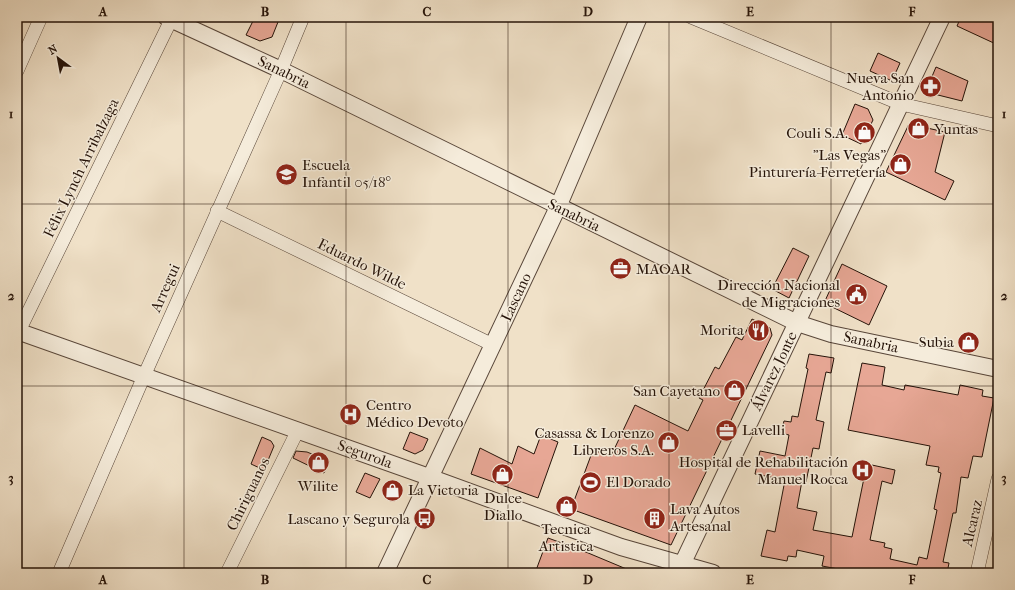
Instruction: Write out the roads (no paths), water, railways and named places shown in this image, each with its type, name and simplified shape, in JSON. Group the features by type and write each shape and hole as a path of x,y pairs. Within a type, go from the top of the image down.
{"street":[{"path":"17,71 41,17"},
{"name":"Arregui","path":"59,573 144,376 281,70 303,17"},
{"name":"Lascano","path":"385,573 429,477 558,207 639,17"},
{"path":"691,17 901,104 998,126"},
{"name":"Álvarez Jonte","path":"680,569 942,17"},
{"name":"Sanabria","path":"169,18 281,70 797,323 831,334 998,369"},
{"name":"Félix Lynch Arribalzaga","path":"18,331 169,18"},
{"name":"Eduardo Wilde","path":"217,211 493,345"},
{"name":"Segurola","path":"18,331 429,477 680,569 713,573"},
{"name":"Chiriguanos","path":"227,573 298,430"},
{"name":"Alcaraz","path":"977,573 998,479"}],"place":[{"name":"Nueva San Antonio","path":"930,87"},
{"name":"Yuntas","path":"918,129"},
{"name":"Couli S.A.","path":"864,133"},
{"name":"\"Las Vegas\" Pinturería-Ferretería","path":"901,164"},
{"name":"Escuela Infantil 05/18°","path":"287,174"},
{"name":"MAOAR","path":"621,269"},
{"name":"Dirección Nacional de Migraciones","path":"856,294"},
{"name":"Morita","path":"759,330"},
{"name":"Subia","path":"969,342"},
{"name":"San Cayetano","path":"735,391"},
{"name":"Centro Médico Devoto","path":"350,414"},
{"name":"Lavelli","path":"727,430"},
{"name":"Casassa & Lorenzo Libreros S.A.","path":"669,442"},
{"name":"Wilite","path":"318,463"},
{"name":"Hospital de Rehabilitación Manuel Rocca","path":"863,471"},
{"name":"Dulce Diallo","path":"503,475"},
{"name":"El Dorado","path":"590,482"},
{"name":"La Victoria","path":"392,490"},
{"name":"Tecnica Artistica","path":"566,506"},
{"name":"Lava Autos Artesanal","path":"654,518"},
{"name":"Lascano y Segurola","path":"425,519"}]}
